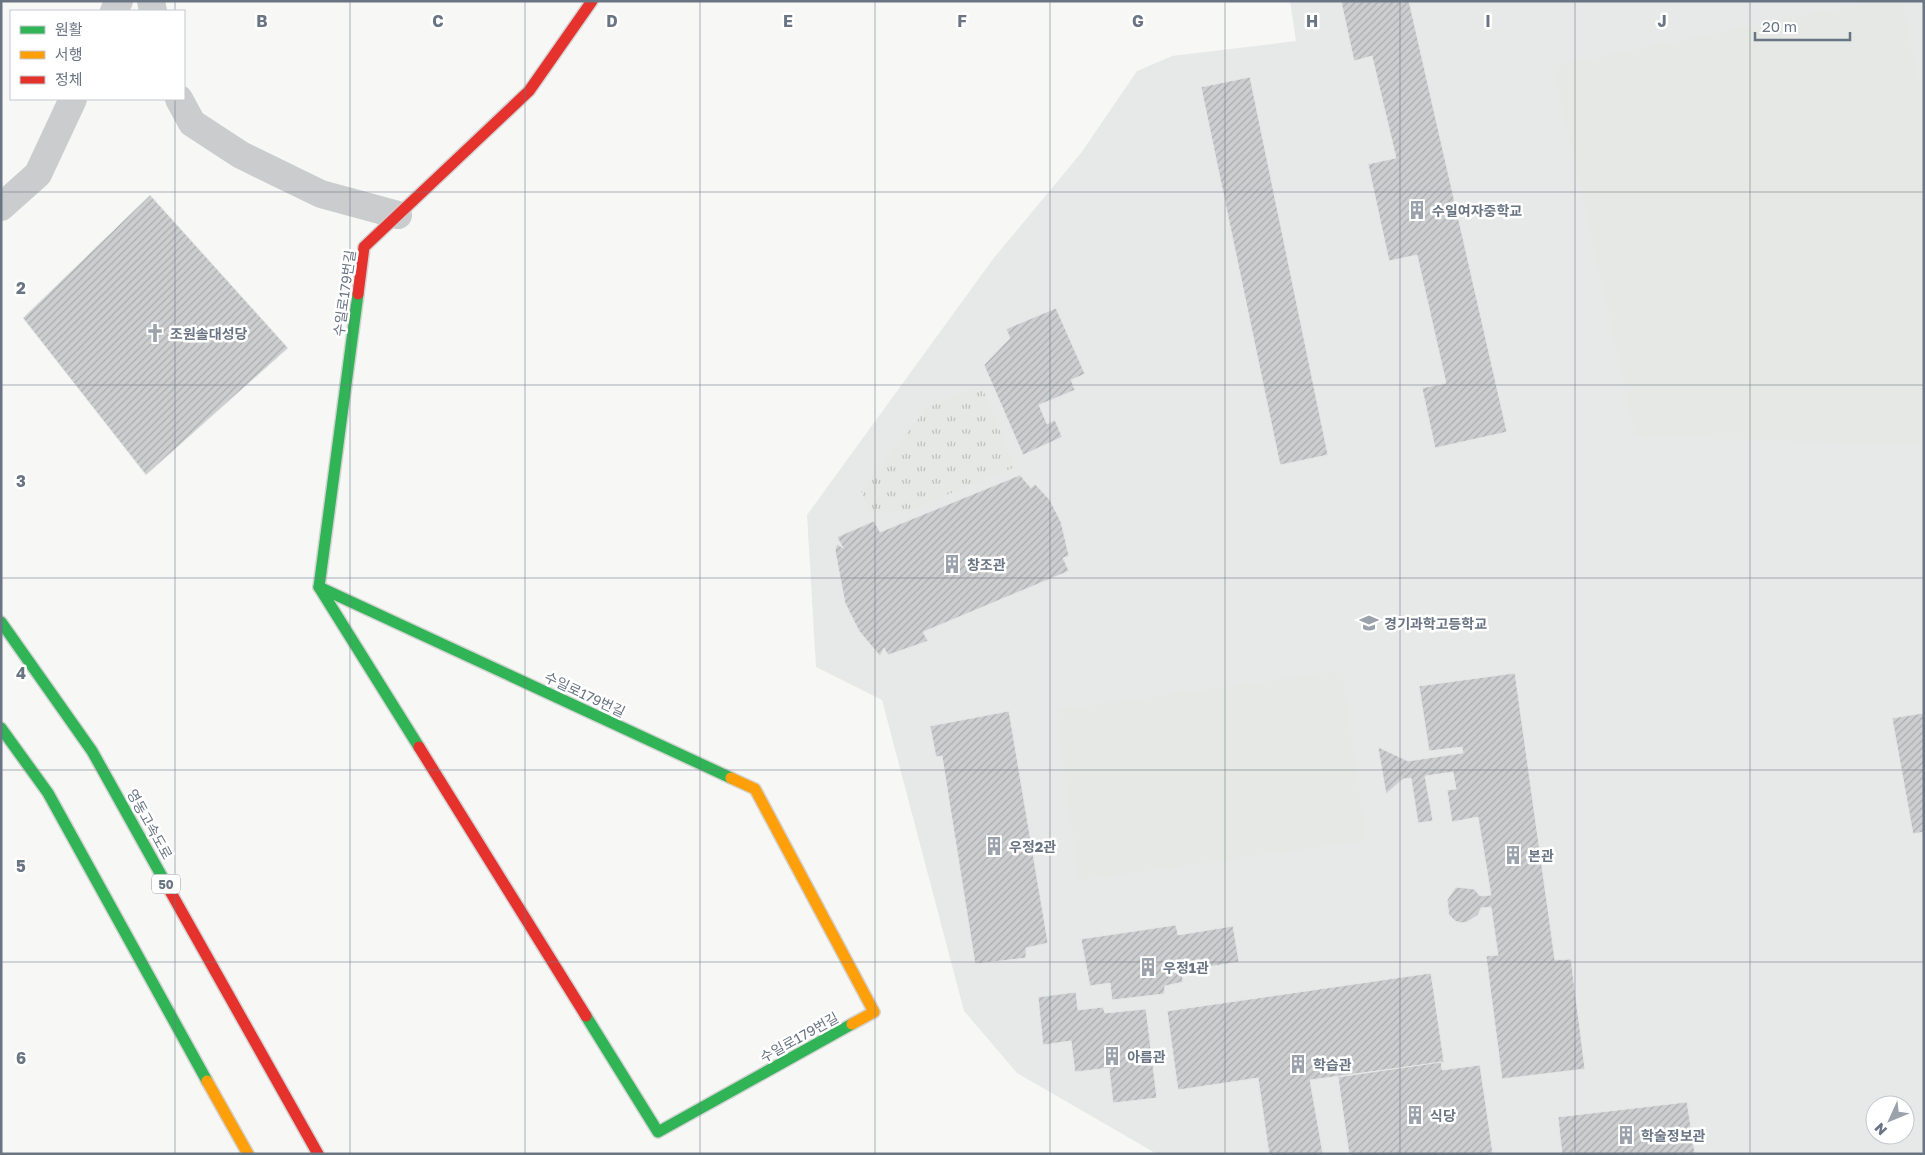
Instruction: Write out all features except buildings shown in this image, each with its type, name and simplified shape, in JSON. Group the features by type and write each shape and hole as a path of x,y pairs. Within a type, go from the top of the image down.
{"main road":[{"name":"수일로179번길","path":"319,587 755,789 874,1012 658,1132 319,587 364,246 529,91 592,1"},
{"name":"영동고속도로","path":"1,622 92,751 318,1154"},
{"path":"1,728 48,793 248,1154"}],"street":[{"path":"1,207 38,174 73,100"},
{"path":"180,100 192,123 241,155 321,194 398,215"}],"shaded area":[{"name":"경기과학고등학교","path":"1290,1 1924,1 1924,1154 1157,1154 1017,1073 964,1011 882,700 816,667 807,515 993,259 1081,153 1137,71 1172,56 1296,41"}],"green space":[{"path":"1878,1 1901,1 1924,104 1924,446 1636,435 1553,66"},
{"path":"981,385 1015,467 910,510 870,513 861,491 927,408"},
{"path":"1342,671 1366,840 1079,880 1056,710"}],"traffic: fast":[{"path":"358,294 319,587 419,747"},
{"path":"319,587 731,778"},
{"path":"1,622 92,751 165,882"},
{"path":"1,728 48,793 207,1081"},
{"path":"586,1016 658,1132 852,1024"}],"traffic: slow":[{"path":"731,778 755,789 874,1012 852,1024"},
{"path":"207,1081 248,1154"}],"traffic: jam":[{"path":"358,294 364,247 529,91 592,1"},
{"path":"419,747 586,1016"},
{"path":"165,882 318,1154"}],"place":[{"name":"수일여자중학교","path":"1417,210"},
{"name":"조원솔대성당","path":"155,333"},
{"name":"창조관","path":"952,564"},
{"name":"경기과학고등학교","path":"1369,623"},
{"name":"우정2관","path":"994,846"},
{"name":"본관","path":"1513,855"},
{"name":"우정1관","path":"1148,967"},
{"name":"아름관","path":"1112,1056"},
{"name":"학습관","path":"1298,1064"},
{"name":"식당","path":"1415,1115"},
{"name":"학술정보관","path":"1626,1135"}]}
